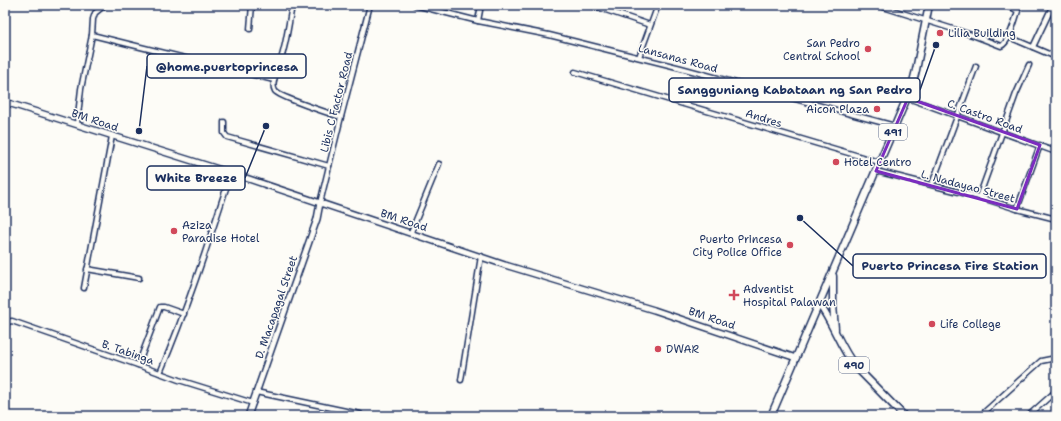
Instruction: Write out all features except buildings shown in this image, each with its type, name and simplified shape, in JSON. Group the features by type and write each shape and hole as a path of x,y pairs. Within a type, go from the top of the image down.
{"main road":[{"name":"491","path":"819,304 879,162 908,98 916,70 929,5"},
{"path":"833,272 833,305 836,334"},
{"path":"771,416 819,304"},
{"name":"490","path":"819,304 826,313 848,357 904,416"}],"street":[{"path":"77,124 81,89 92,35 94,15 105,5"},
{"path":"250,29 252,5"},
{"path":"292,5 283,56 274,80 275,90 277,93 341,117"},
{"name":"Libis C Factor Road","path":"320,203 370,5"},
{"name":"Lansanas Road","path":"415,5 549,35 681,68 895,126"},
{"path":"478,20 481,5"},
{"path":"591,5 650,25"},
{"path":"639,58 658,5"},
{"path":"877,5 975,36 1001,46 1004,45 1008,37 1018,11 1007,5"},
{"path":"1033,47 1051,8"},
{"path":"92,35 274,80"},
{"path":"1008,37 1056,57"},
{"path":"979,197 1020,83 1029,65"},
{"path":"932,184 976,66"},
{"name":"Andres","path":"575,72 879,162"},
{"name":"C. Castro Road","path":"908,98 1056,152"},
{"name":"BM Road","path":"5,102 232,173 481,256 654,310 796,358"},
{"path":"224,122 224,133 228,137 329,166"},
{"path":"84,288 112,136"},
{"path":"1017,209 1040,145"},
{"path":"411,232 439,164"},
{"name":"L. Nadayao Street","path":"876,171 932,184 1056,219"},
{"path":"160,373 184,314 206,253 232,173"},
{"name":"D. Macapagal Street","path":"248,416 317,219 320,203"},
{"path":"461,380 481,256"},
{"path":"87,269 139,278"},
{"path":"138,365 160,308 164,306 184,314"},
{"name":"B. Tabinga","path":"5,332 7,322 12,321 179,380 253,403"},
{"path":"980,416 1040,361 1056,358"},
{"path":"1028,416 1056,391"},
{"path":"256,392 360,414"}],"highlighted area":[{"path":"908,98 1040,145 1017,209 876,171"}],"place":[{"name":"Lilia Building","path":"940,33"},
{"name":"Sangguniang Kabataan ng San Pedro","path":"936,45"},
{"name":"San Pedro Central School","path":"868,49"},
{"name":"Aicon Plaza","path":"877,109"},
{"name":"White Breeze","path":"266,126"},
{"name":"@home.puertoprincesa","path":"139,131"},
{"name":"Hotel Centro","path":"836,162"},
{"name":"Puerto Princesa Fire Station","path":"800,218"},
{"name":"Aziza Paradise Hotel","path":"174,231"},
{"name":"Puerto Princesa City Police Office","path":"790,245"},
{"name":"Adventist Hospital Palawan","path":"734,295"},
{"name":"Life College","path":"932,324"},
{"name":"DWAR","path":"658,349"}]}
